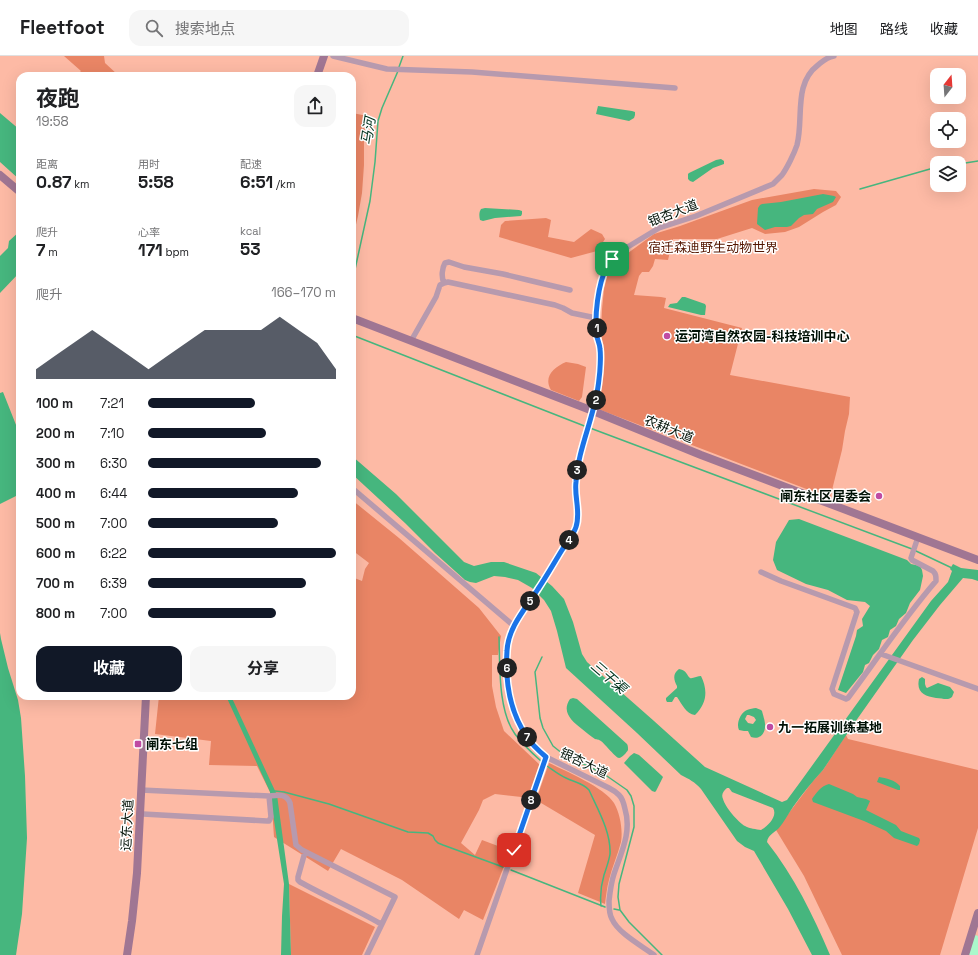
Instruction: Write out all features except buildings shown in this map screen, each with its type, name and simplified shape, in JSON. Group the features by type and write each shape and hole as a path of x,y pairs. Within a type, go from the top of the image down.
{"street":[{"path":"318,72 324,56"},
{"path":"333,56 387,69 472,72 675,88"},
{"name":"银杏大道","path":"654,955 621,931 612,920 609,909 610,893 614,875 627,832 628,820 624,803 618,794 609,788 546,757 528,739 515,716 510,698 507,648 514,626 576,528 578,517 575,484 577,468 589,428 600,378 601,350 597,337 596,318 601,284 607,265 621,251 659,228 696,216 773,184 782,175 796,146 800,130 802,90 805,80 814,67 829,57 834,56"},
{"path":"0,175 16,189"},
{"path":"444,282 442,280 443,266 445,262 448,262 570,290"},
{"path":"411,341 436,296 440,285 444,282 555,305 572,313 596,318"},
{"name":"农耕大道","path":"356,320 593,411 701,456 978,560"},
{"path":"356,491 514,626"},
{"path":"761,572 781,581 855,608 857,612 832,689 834,694 848,698 882,655 917,604 936,581 936,576 933,571 912,560 911,558 918,537"},
{"path":"882,655 978,690"},
{"name":"运东大道","path":"131,955 140,866 146,700"},
{"name":"运东大道","path":"127,955 132,921 150,700"},
{"path":"477,955 546,757"},
{"path":"143,790 269,796 281,795 288,798 296,845 305,852 395,897 367,955"},
{"path":"143,814 269,821 271,817 269,796"},
{"path":"305,852 298,877 300,882 382,924"},
{"path":"965,955 975,934 978,912"}],"green space":[{"name":"宿迁森迪野生动物世界","path":"0,56 978,56 978,936 969,933 962,955 0,955"}],"shaded area":[{"path":"64,56 104,56 105,63 115,72 80,72 81,71"},
{"path":"598,106 632,111 635,112 635,115 634,118 629,121 596,114"},
{"path":"0,113 16,127 16,176 0,162"},
{"path":"356,114 368,116 364,136 362,193 356,225"},
{"path":"721,159 724,161 724,164 713,168 693,182 688,179 689,173"},
{"path":"814,189 836,191 841,197 836,205 799,227 785,232 765,234 752,228 717,239 673,239 668,260 655,259 649,272 642,272 639,276 634,295 666,298 664,308 742,328 730,375 850,397 849,414 842,450 830,498 598,409 604,358 601,329 604,289 608,273 613,264 654,234 752,200"},
{"path":"823,194 836,197 833,202 817,209 813,214 804,215 791,226 775,227 765,230 757,224 758,208 762,204"},
{"path":"481,209 519,210 522,211 522,214 521,216 495,218 483,221 480,220 479,216"},
{"path":"546,218 551,220 548,237 574,242 591,229 602,234 605,239 597,251 571,258 499,237 501,225 505,221"},
{"path":"16,235 16,276 0,293 0,256 8,248 9,241"},
{"path":"682,297 705,304 705,315 668,307 670,304 677,303"},
{"path":"566,362 586,367 582,397 579,401 551,390 549,385 548,381 551,373 557,367"},
{"path":"3,392 16,425 16,496 0,504 0,393"},
{"path":"356,459 396,494 464,562 474,566 491,562 504,562 536,573 552,586 564,599 573,622 582,654 587,662 705,767 782,802 787,800 931,601 948,582 952,571 950,569 953,564 961,568 978,570 978,581 963,578 940,605 913,640 823,770 800,797 783,823 770,836 767,842 786,868 802,896 830,955 812,955 788,909 754,851 737,841 701,789 689,779 681,775 566,668 551,611 544,600 532,588 518,580 494,576 476,583 465,580 356,478","holes":["727,788 729,788 732,792 773,808 774,814 767,826 761,830 747,827 742,824 729,810 722,798 723,792"]},
{"path":"356,503 399,538 479,608 501,636 498,655 492,655 492,686 496,707 504,731 540,765 540,769 530,798 495,794 483,800 461,843 475,855 482,840 506,849 508,856 483,920 464,910 459,919 402,880 341,849 328,871 274,837 271,794 257,766 209,765 211,741 155,734 159,700 356,700 356,579 362,581 365,569 369,563 356,553"},
{"path":"799,519 907,560 911,564 920,566 922,570 923,576 920,590 910,603 906,613 899,619 896,626 890,630 888,637 882,640 879,649 873,655 869,663 865,665 863,672 846,693 838,690 857,630 863,626 862,619 870,606 865,602 847,600 828,590 806,584 777,570 773,560 776,542 789,520"},
{"path":"0,633 16,694 16,700 18,700 21,718 27,838 22,914 16,955 0,955"},
{"path":"679,669 685,672 690,678 701,676 705,686 704,702 695,715 687,711 677,697 675,697 672,702 667,702 666,700 666,698 677,688 674,677 675,673"},
{"path":"922,677 925,679 927,688 938,683 950,687 954,692 952,697 947,699 936,698 922,693 918,684 919,679"},
{"path":"570,699 577,699 627,744 628,750 623,756 619,758 601,741 591,737 571,719 567,712 567,708"},
{"path":"228,700 233,700 277,795 289,884 291,955 281,955 284,884 270,792"},
{"path":"756,708 762,711 765,727 760,737 754,738 751,737 748,731 739,730 738,725 739,719 745,711","holes":["747,715 754,717 756,720 753,724 748,723 745,719"]},
{"path":"846,735 848,739 978,770 978,828 940,955 842,955 804,876 776,830 823,770"},
{"path":"634,753 639,755 663,777 655,792 652,791 624,763"},
{"path":"549,763 594,786 609,797 616,807 622,837 608,883 605,904 578,893 595,835 536,800"},
{"path":"879,777 896,782 900,786 900,790 877,782"},
{"path":"829,784 857,797 870,801 866,810 896,825 901,831 919,838 919,844 917,846 894,838 886,831 864,821 813,802 812,799 817,792"},
{"path":"289,884 375,927 362,955 291,955"}],"waterway":[{"name":"马河","path":"399,67 403,56"},
{"name":"马河","path":"356,265 370,201 378,121 398,71"},
{"path":"966,163 978,161"},
{"path":"860,189 930,169"},
{"path":"356,337 587,427"},
{"path":"590,428 912,549"},
{"path":"916,551 952,568"},
{"path":"499,637 501,688 505,713 515,734 541,761"},
{"path":"542,657 535,672 540,718 543,728 553,746 563,754 604,774 627,790 631,796 634,806 634,827 619,884 618,897 620,910 629,922 662,955"},
{"path":"547,766 563,777 587,788 603,821 610,846 610,854 602,883 601,906"},
{"path":"275,791 329,804 408,832 428,833 433,836 438,843 503,867"},
{"path":"511,870 605,907"},
{"path":"614,909 619,910"}],"place":[{"name":"运河湾自然农园-科技培训中心","path":"667,336"},
{"name":"闸东社区居委会","path":"879,496"},
{"name":"九一拓展训练基地","path":"770,727"},
{"name":"闸东七组","path":"138,744"}],"route":[{"path":"514,850 546,757 528,739 515,716 508,683 507,648 514,626 576,528 578,519 575,484 577,468 597,396 600,378 601,350 597,337 596,318 598,301 601,284 607,265 612,259"}],"water label":[{"name":"三干渠","path":"609,677"}]}
